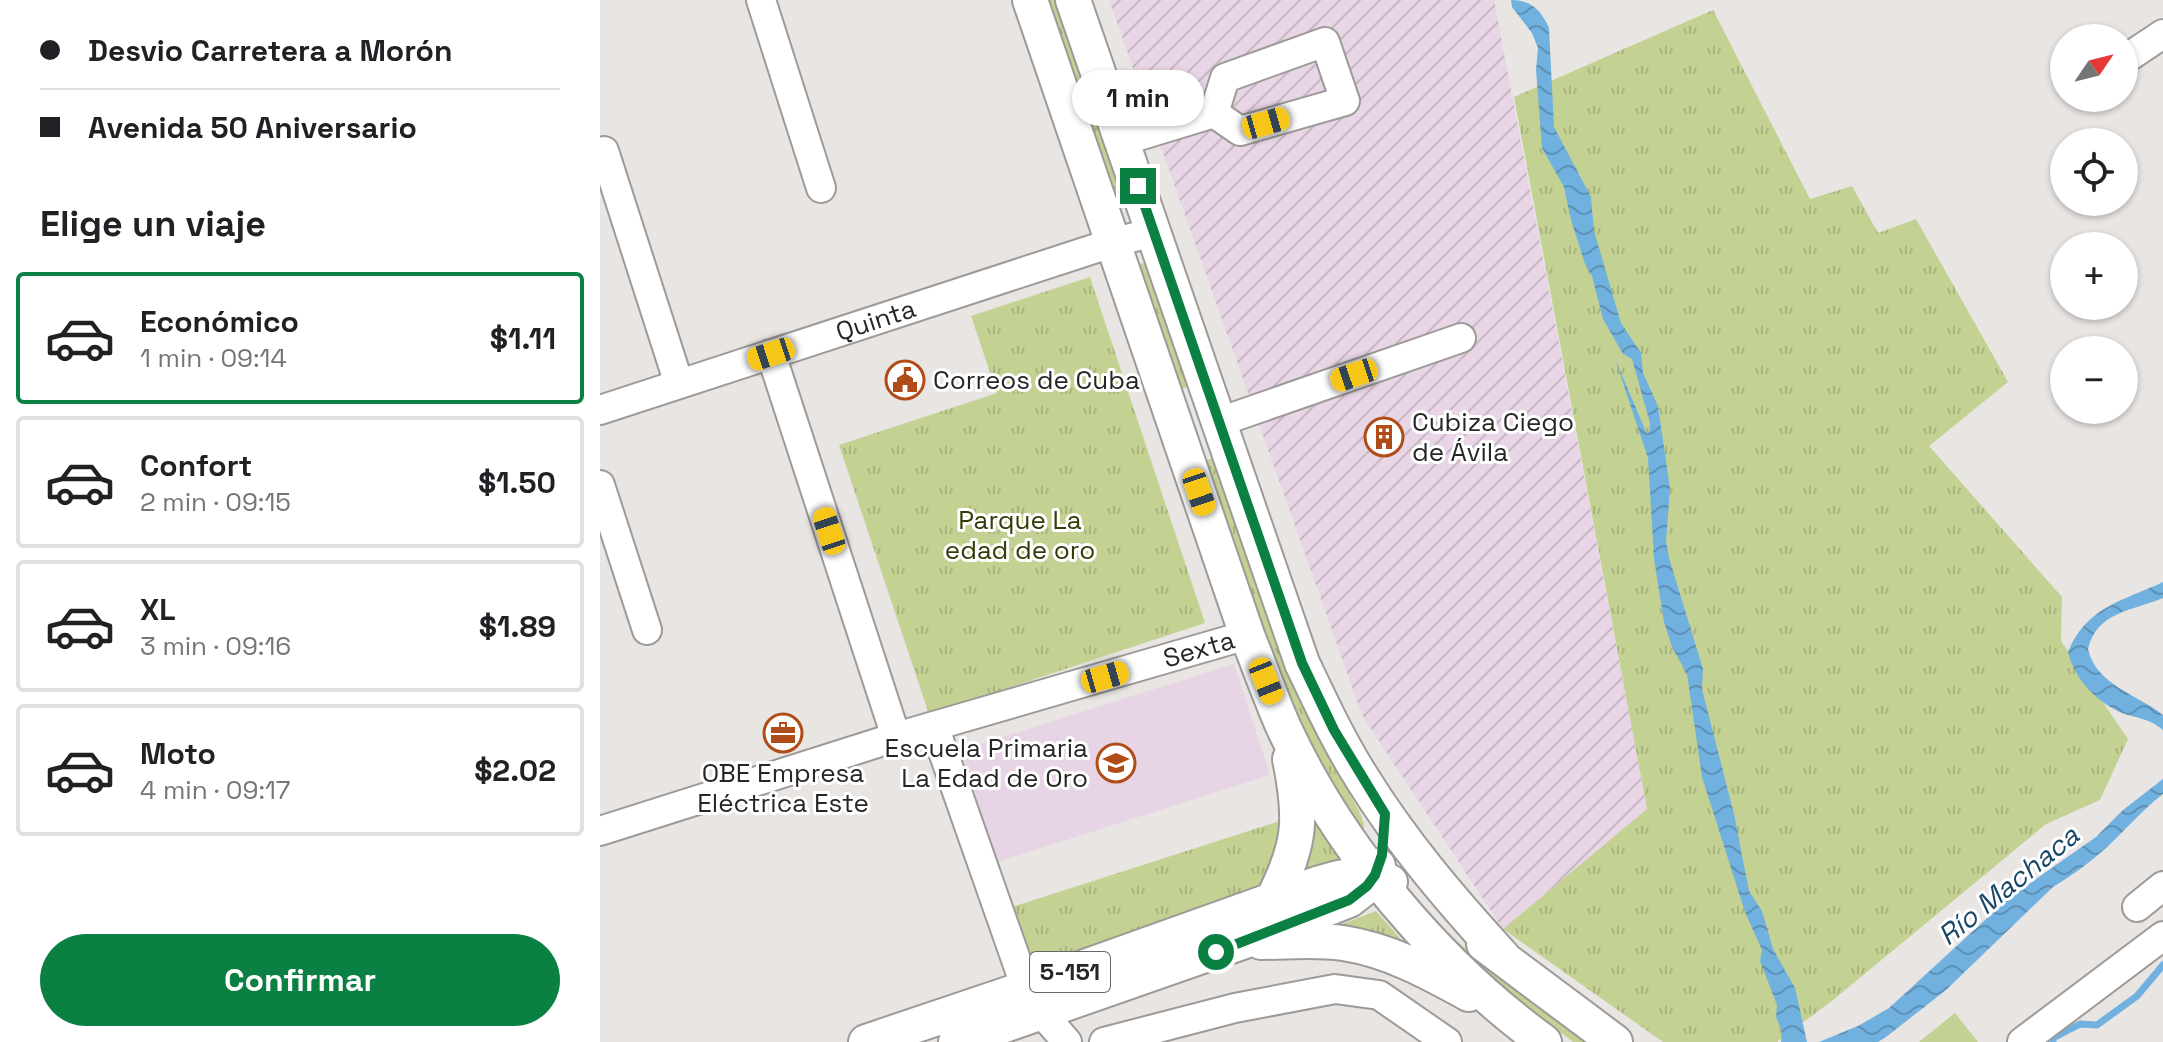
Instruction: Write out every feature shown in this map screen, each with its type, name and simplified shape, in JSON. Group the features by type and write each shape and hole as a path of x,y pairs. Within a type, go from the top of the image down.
{"main road":[{"path":"1030,0 1247,635 1284,727 1321,797 1375,875 1412,893 1615,1042"},
{"path":"1073,0 1302,663 1334,730 1385,814 1456,906 1503,957"},
{"path":"1179,435 1219,422"},
{"path":"1273,899 1289,869 1299,818 1284,727"},
{"path":"1375,875 1382,855 1385,814"},
{"name":"5-151","path":"1033,1000 1245,941 1349,900 1375,875"},
{"name":"5-151","path":"866,1042 950,1034 1273,899 1345,876 1375,875"},
{"name":"5-151","path":"1375,875 1439,949 1502,1012"},
{"name":"5-151","path":"1245,941 1340,942 1376,950 1412,963 1502,1012 1544,1042"}],"street":[{"path":"761,0 821,188"},
{"path":"2138,51 2163,34"},
{"path":"1122,141 1214,113"},
{"path":"604,151 679,384"},
{"name":"Quinta","path":"600,410 1115,242 1154,232"},
{"path":"1219,422 1461,338"},
{"path":"771,354 896,737"},
{"path":"600,485 647,630"},
{"name":"Sexta","path":"600,831 896,737 1247,635"},
{"path":"934,726 1033,1000 1067,1042"},
{"path":"2137,907 2163,886"},
{"path":"2022,1042 2163,936"},
{"path":"1104,1042 1235,1008 1335,989 1379,995 1447,1042"}],"shaded area":[{"path":"1109,0 1494,0 1647,809 1503,929 1362,715"},
{"name":"Escuela Primaria La Edad de Oro","path":"1234,664 1270,775 997,862 961,750"}],"green space":[{"path":"1044,0 1057,0 1127,197 1115,201"},
{"path":"1713,10 1810,199 1852,186 1878,233 1916,219 2008,382 1929,446 2062,597 2061,641 2128,739 2100,800 2046,824 1833,1000 1777,1042 1663,1042 1503,929 1647,809 1514,97"},
{"path":"1144,263 1188,387 1178,390 1134,266"},
{"name":"Parque La edad de oro","path":"1090,277 1205,623 929,714 839,445 997,393 971,316"},
{"path":"1213,458 1288,674 1360,813 1364,824 1363,840 1297,728 1276,680 1204,461"},
{"path":"1313,815 1339,855 1338,861 1301,873 1310,852"},
{"path":"1280,821 1282,842 1266,881 1239,900 1029,968 1009,908"},
{"path":"1376,911 1412,952 1337,926"},
{"path":"1427,914 1479,961 1586,1042 1573,1042 1474,965"},
{"path":"1955,1013 1978,1042 1919,1042"}],"water":[{"path":"1511,0 1534,7 1549,28 1554,127 1591,197 1594,231 1621,323 1641,353 1643,373 1658,406 1670,488 1666,541 1669,558 1703,669 1702,689 1734,814 1749,891 1762,911 1773,949 1795,988 1807,1042 1781,1042 1777,1005 1760,961 1762,950 1745,912 1702,777 1687,674 1672,647 1664,622 1654,559 1648,458 1615,359 1647,434 1650,423 1632,359 1623,354 1603,319 1592,276 1571,220 1564,187 1542,148 1536,70 1538,48 1532,33 1512,7"},
{"path":"2163,582 2163,598 2108,620 2099,627 2088,649 2099,672 2108,680 2163,715 2163,730 2151,722 2118,711 2099,699 2076,673 2068,652 2085,624 2096,615 2120,600"},
{"path":"2163,779 2163,794 2107,847 2053,887 1946,990 1886,1037 1878,1042 1819,1042 1858,1026 1889,1008 2009,898 2096,837 2123,810"}],"waterway":[{"path":"2053,1042 2053,1038 2080,1024 2097,1025 2137,996 2163,965"}],"place":[{"name":"Correos de Cuba","path":"905,380"},
{"name":"Cubiza Ciego de Ávila","path":"1384,437"},
{"name":"OBE Empresa Eléctrica Este","path":"783,733"},
{"name":"Escuela Primaria La Edad de Oro","path":"1116,763"}],"route":[{"path":"1138,186 1302,663 1334,730 1385,814 1382,855 1375,875 1358,894 1216,952"}],"water label":[{"name":"Río Machaca","path":"2008,885"}]}
